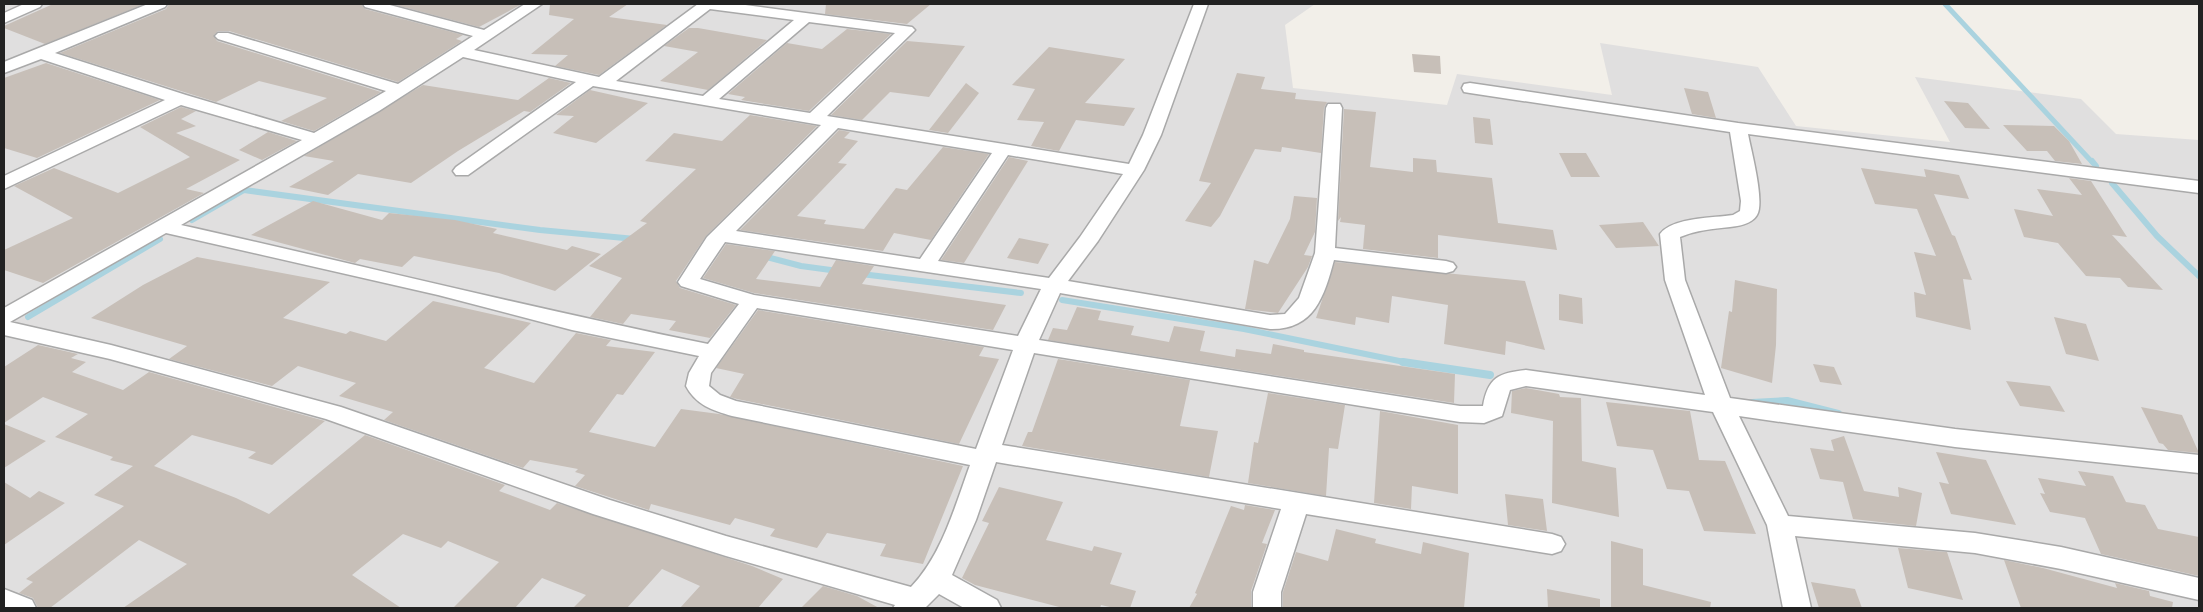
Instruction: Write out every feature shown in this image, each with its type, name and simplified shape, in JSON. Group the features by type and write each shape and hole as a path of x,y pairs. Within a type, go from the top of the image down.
{"street":[{"path":"4,68 160,4"},
{"path":"370,4 486,36"},
{"path":"4,317 400,90 535,4"},
{"path":"462,171 596,82 707,4 907,30 815,118"},
{"path":"4,328 110,352 334,413 602,507 911,604 936,578 963,520 1025,346 1054,285 1088,241 1135,170 1152,135 1201,4"},
{"path":"4,19 28,5"},
{"path":"706,102 806,17"},
{"path":"222,36 400,90"},
{"path":"462,52 596,82 706,102 1135,170"},
{"path":"39,53 180,99 316,139"},
{"path":"1470,88 1738,128 2199,187"},
{"path":"4,183 180,99"},
{"path":"722,236 1054,285 1270,322 1281,322 1292,319 1299,314 1314,291 1325,253 1334,108"},
{"path":"835,121 722,236 714,241 688,282 752,301 1460,414 1484,415 1494,410 1498,386 1506,379 1526,378 1720,401 1955,438 2199,464"},
{"path":"1738,128 1750,201 1749,213 1744,218 1732,222 1709,223 1670,234 1675,280 1705,366 1720,401 1780,524 1797,608"},
{"path":"925,266 1003,150"},
{"path":"161,226 438,289 572,323 713,352"},
{"path":"1325,253 1446,267"},
{"path":"752,301 713,352 700,373 696,386 700,394 709,400 732,408 986,455 1552,544"},
{"path":"1267,608 1267,592 1296,504"},
{"path":"1780,524 1975,543 2061,558 2199,590"},
{"path":"936,578 987,608"},
{"path":"4,600 22,608"}],"shaded area":[{"path":"4,4 1315,4 1285,25 1293,88 1447,105 1457,74 1612,95 1600,43 1758,67 1796,126 1950,142 1915,77 2081,99 2116,134 2199,140 2199,608 4,608"}],"building":[{"path":"53,4 144,4 45,44 4,28 4,26"},
{"path":"169,4 361,4 365,9 463,35 456,39 462,41 398,82 229,31 218,31 214,35 217,41 381,92 314,131 281,121 327,98 259,81 216,102 60,53 166,9"},
{"path":"392,4 522,4 479,27"},
{"path":"550,4 628,4 609,17 667,25 599,75 555,66 568,55 531,54 574,19 549,15"},
{"path":"826,4 931,4 907,24 825,14"},
{"path":"689,28 767,40 708,90 660,81 698,52 664,46"},
{"path":"847,29 891,34 809,111 741,100 745,97 728,94 787,43 822,49"},
{"path":"907,41 965,46 929,97 890,92 862,120 831,115"},
{"path":"1049,47 1125,59 1085,103 1135,108 1124,126 1076,120 1059,151 1031,146 1044,122 1017,120 1035,89 1012,85"},
{"path":"1412,54 1440,56 1441,74 1414,72"},
{"path":"46,63 160,100 37,158 4,148 4,78"},
{"path":"1237,73 1265,77 1261,89 1296,93 1295,99 1327,102 1324,108 1321,153 1282,147 1281,152 1255,149 1220,216 1211,227 1185,221 1211,183 1199,181"},
{"path":"549,78 571,83 530,112 524,111 458,151 411,183 358,174 328,195 289,187 334,161 304,156 423,85 518,100"},
{"path":"966,83 979,93 948,133 929,130"},
{"path":"1684,88 1708,92 1716,118 1692,114"},
{"path":"590,90 648,103 596,143 553,133 574,116 556,115"},
{"path":"1944,101 1968,103 1990,129 1965,128"},
{"path":"181,107 196,111 181,119 196,126 176,133 240,160 186,189 204,193 43,283 4,270 4,250 73,218 14,186 54,168 118,193 190,157 140,127"},
{"path":"1344,109 1376,112 1370,167 1413,172 1413,158 1436,160 1437,172 1492,178 1498,223 1553,230 1557,250 1438,235 1438,258 1363,249 1365,225 1340,222 1341,217 1338,221"},
{"path":"750,115 817,126 706,236 676,281 680,288 736,305 710,338 669,330 676,321 631,314 623,324 590,317 622,278 589,266 647,223 640,221 696,169 645,161 674,133 722,141"},
{"path":"1473,117 1490,119 1493,145 1475,143"},
{"path":"2003,125 2054,126 2069,141 2082,164 2055,161 2047,151 2027,151"},
{"path":"839,130 850,132 844,138 858,141 838,163 847,164 797,216 826,220 824,224 864,229 896,188 907,190 943,147 989,154 931,240 894,233 883,251 740,230"},
{"path":"268,132 297,141 262,160 239,150"},
{"path":"1559,153 1586,153 1600,177 1571,177"},
{"path":"1009,157 1028,161 964,263 941,260"},
{"path":"1861,168 1926,177 1924,169 1959,175 1969,199 1934,194 1952,235 1955,236 1972,280 1963,279 1971,330 1916,317 1914,292 1926,295 1914,252 1936,256 1917,209 1875,204"},
{"path":"2069,178 2091,181 2127,237 2112,235 2163,290 2128,287 2120,278 2086,276 2058,243 2024,237 2014,209 2053,216 2037,189 2082,195"},
{"path":"1294,196 1317,198 1315,232 1304,255 1312,256 1308,267 1278,313 1245,309 1254,260 1268,264 1290,219"},
{"path":"313,201 382,220 389,213 455,220 497,229 493,233 567,250 572,246 601,254 555,291 499,273 414,256 402,267 360,259 355,263 251,235"},
{"path":"1643,222 1659,246 1616,248 1599,225"},
{"path":"1019,238 1049,244 1038,264 1007,258"},
{"path":"726,244 775,251 756,279 820,287 836,260 874,266 862,284 1006,305 993,330 754,293 703,278"},
{"path":"197,257 330,282 283,318 346,334 350,331 386,341 433,301 531,323 484,368 534,383 576,333 611,340 606,346 655,352 623,395 617,394 589,432 655,447 681,409 719,414 963,466 923,564 880,556 886,544 827,533 817,548 770,536 775,529 735,518 730,525 651,504 649,510 575,486 585,475 575,472 578,469 530,460 523,468 384,420 393,412 339,396 356,383 298,366 272,386 169,359 187,346 91,318 143,285"},
{"path":"1335,262 1525,281 1545,350 1506,341 1505,355 1444,344 1448,305 1392,296 1389,323 1356,317 1355,325 1316,318"},
{"path":"1735,280 1777,289 1776,345 1772,383 1721,368 1729,311 1732,312"},
{"path":"1559,294 1582,298 1583,324 1559,320"},
{"path":"1077,307 1101,311 1098,320 1134,326 1131,335 1169,342 1174,326 1205,331 1200,351 1235,357 1236,349 1271,354 1273,344 1304,350 1304,352 1455,374 1454,403 1048,340 1053,328 1067,330"},
{"path":"758,310 984,347 979,356 999,359 959,444 737,399 730,397 744,374 716,368"},
{"path":"2054,317 2086,324 2099,361 2066,354"},
{"path":"38,345 78,354 71,358 86,362 72,372 123,390 149,372 325,421 272,465 248,458 256,452 192,435 154,466 236,498 269,514 365,435 505,485 499,491 550,510 557,503 752,566 783,579 758,608 680,608 700,586 662,569 627,608 573,608 586,595 542,578 515,608 453,608 499,562 448,541 441,548 403,534 352,575 401,608 123,608 187,564 139,540 50,608 38,608 33,598 19,593 33,582 26,579 124,506 94,495 133,466 110,460 113,457 55,437 88,414 43,397 4,423 4,367"},
{"path":"1058,359 1190,380 1180,426 1218,431 1209,477 1022,446 1028,432 1032,432"},
{"path":"1813,364 1834,367 1842,385 1820,382"},
{"path":"2006,381 2050,386 2065,412 2020,406"},
{"path":"1526,388 1559,394 1560,397 1581,398 1582,461 1616,468 1619,517 1552,503 1553,421 1511,413 1512,391"},
{"path":"1268,393 1345,405 1338,449 1329,448 1326,496 1248,483 1254,442 1258,443"},
{"path":"1606,402 1690,411 1699,460 1725,461 1756,534 1704,531 1689,491 1667,489 1653,450 1617,446"},
{"path":"2141,407 2182,415 2199,453 2168,450 2163,444 2159,443"},
{"path":"1380,411 1458,425 1458,494 1412,486 1411,509 1374,503"},
{"path":"4,424 46,441 4,468"},
{"path":"1844,436 1864,491 1899,497 1898,487 1922,493 1916,526 1853,519 1843,482 1820,479 1810,448 1834,451 1831,440"},
{"path":"1936,452 1986,460 2016,525 1951,514 1939,482 1949,484"},
{"path":"2078,471 2113,476 2126,502 2145,505 2158,529 2199,537 2199,576 2101,554 2085,518 2050,512 2040,493 2045,494 2038,478 2086,486"},
{"path":"4,482 30,498 39,491 65,503 4,545"},
{"path":"999,487 1063,502 1046,540 1092,551 1094,546 1122,553 1110,584 1136,591 1130,608 1114,608 1101,605 1100,608 1063,608 975,585 962,578 989,523 982,521"},
{"path":"1505,494 1543,499 1547,531 1508,525"},
{"path":"1245,505 1275,510 1262,543 1267,544 1251,591 1251,608 1189,608 1197,594 1195,593 1231,506 1244,510"},
{"path":"1336,529 1376,539 1375,543 1421,554 1423,542 1469,553 1464,608 1283,608 1283,592 1296,552 1328,561"},
{"path":"1611,541 1643,549 1643,585 1711,602 1710,608 1611,608"},
{"path":"1898,548 1947,552 1963,600 1908,588"},
{"path":"2004,560 2043,568 2117,588 2115,583 2149,591 2150,596 2173,602 2172,608 2021,608"},
{"path":"1811,582 1855,589 1862,608 1819,608"},
{"path":"823,586 857,596 879,608 801,608"},
{"path":"1547,589 1600,599 1600,608 1548,608"}],"waterway":[{"path":"1945,4 2093,163"},
{"path":"2092,161 2096,166"},
{"path":"2112,183 2157,236 2199,276"},
{"path":"192,220 244,190 540,230 635,239"},
{"path":"28,317 160,239"},
{"path":"763,256 801,266 838,271"},
{"path":"861,274 1021,293"},
{"path":"1062,300 1244,329 1407,363"},
{"path":"1403,362 1407,363"},
{"path":"1407,363 1490,375"},
{"path":"1752,403 1787,401 1838,414"}]}
